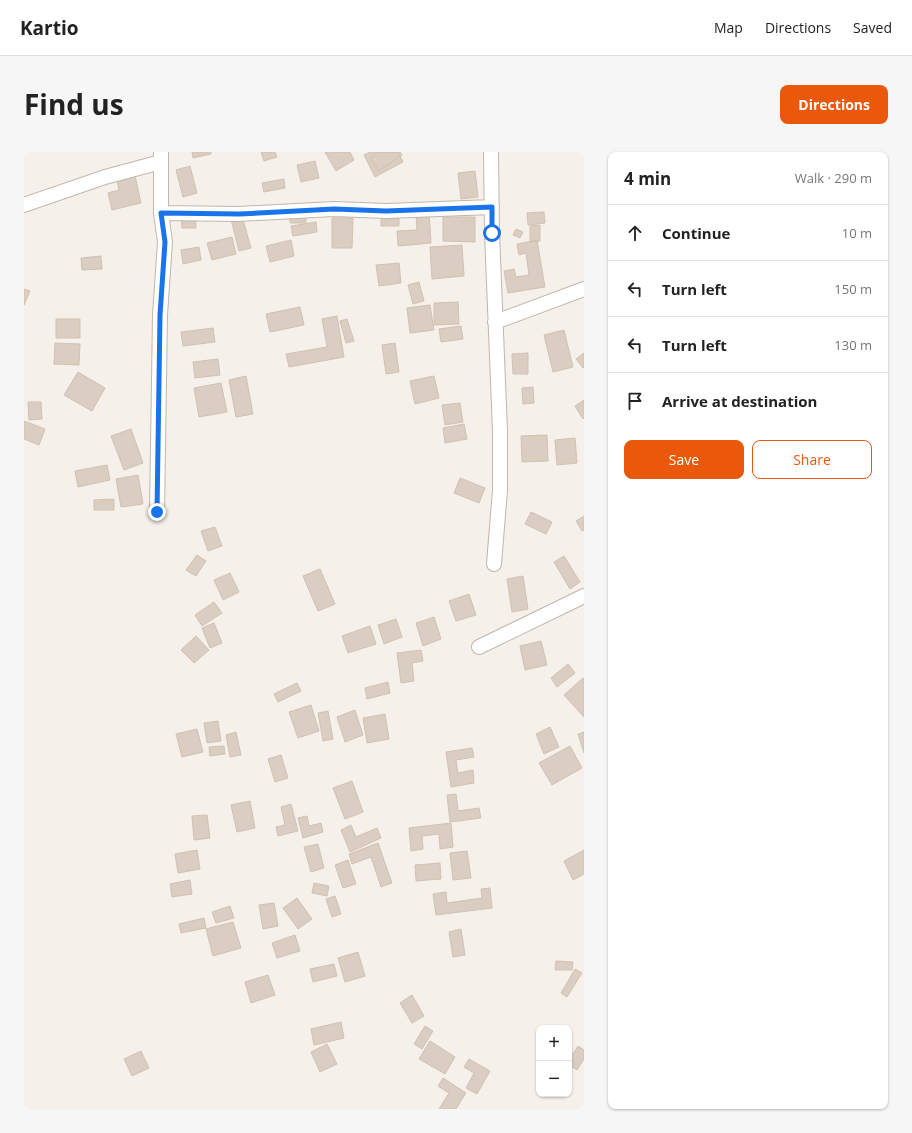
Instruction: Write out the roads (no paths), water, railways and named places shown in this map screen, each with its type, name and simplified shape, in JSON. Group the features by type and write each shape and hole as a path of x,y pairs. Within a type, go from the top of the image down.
{"street":[{"path":"491,152 495,322 500,431 500,490 494,564"},
{"path":"24,205 161,157 161,213 165,242 160,315 157,512"},
{"path":"161,213 240,214 334,209 386,211 492,207"},
{"path":"495,322 584,289"},
{"path":"479,647 584,596"}]}
